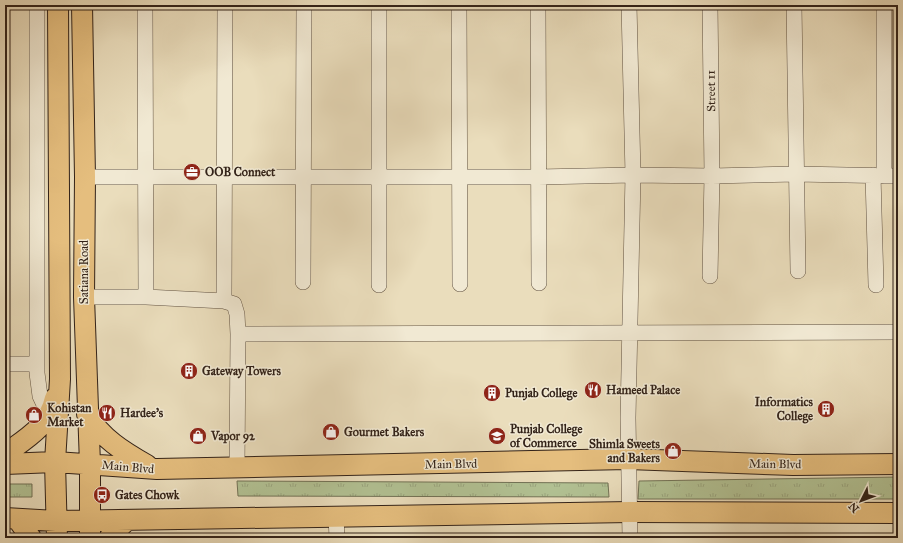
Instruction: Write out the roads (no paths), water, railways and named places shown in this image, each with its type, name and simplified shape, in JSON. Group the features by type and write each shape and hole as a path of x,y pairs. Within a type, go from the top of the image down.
{"main road":[{"name":"Satiana Road","path":"57,530 56,462 60,379 58,5"},
{"name":"Satiana Road","path":"82,5 85,177 84,297 87,414 90,464 89,529"},
{"path":"5,454 36,431 49,415 52,410 60,379"},
{"path":"87,414 107,438 121,450 157,470"},
{"name":"Main Blvd","path":"5,464 56,462 157,470 628,459 793,465 898,464"},
{"path":"13,523 57,530 89,529 127,520 630,512 898,513"},
{"path":"109,538 127,520"},
{"path":"13,523 30,538"}],"street":[{"path":"37,5 37,364 40,396 49,415"},
{"path":"145,5 146,297"},
{"path":"224,301 223,176 225,5"},
{"path":"303,282 304,5"},
{"path":"379,5 379,286"},
{"path":"459,5 460,284"},
{"path":"538,5 539,283"},
{"path":"629,5 633,175 628,459 630,538"},
{"name":"Street 11","path":"710,5 712,176 710,276"},
{"path":"794,5 798,271"},
{"path":"876,285 885,176 884,5"},
{"path":"85,177 538,177 796,174 885,176"},
{"path":"84,297 146,297 224,301 234,304 237,314 238,334 237,469"},
{"path":"238,334 459,332 630,334 898,332"},
{"path":"5,364 37,364"},
{"path":"336,517 336,538"}],"place":[{"name":"OOB Connect","path":"192,172"},
{"name":"Gateway Towers","path":"189,371"},
{"name":"Hameed Palace","path":"593,390"},
{"name":"Punjab College","path":"492,393"},
{"name":"Informatics College","path":"826,409"},
{"name":"Hardee's","path":"107,413"},
{"name":"Kohistan Market","path":"34,415"},
{"name":"Gourmet Bakers","path":"331,432"},
{"name":"Vapor 92","path":"198,436"},
{"name":"Punjab College of Commerce","path":"497,436"},
{"name":"Shimla Sweets and Bakers","path":"673,451"},
{"name":"Gates Chowk","path":"102,495"}]}
